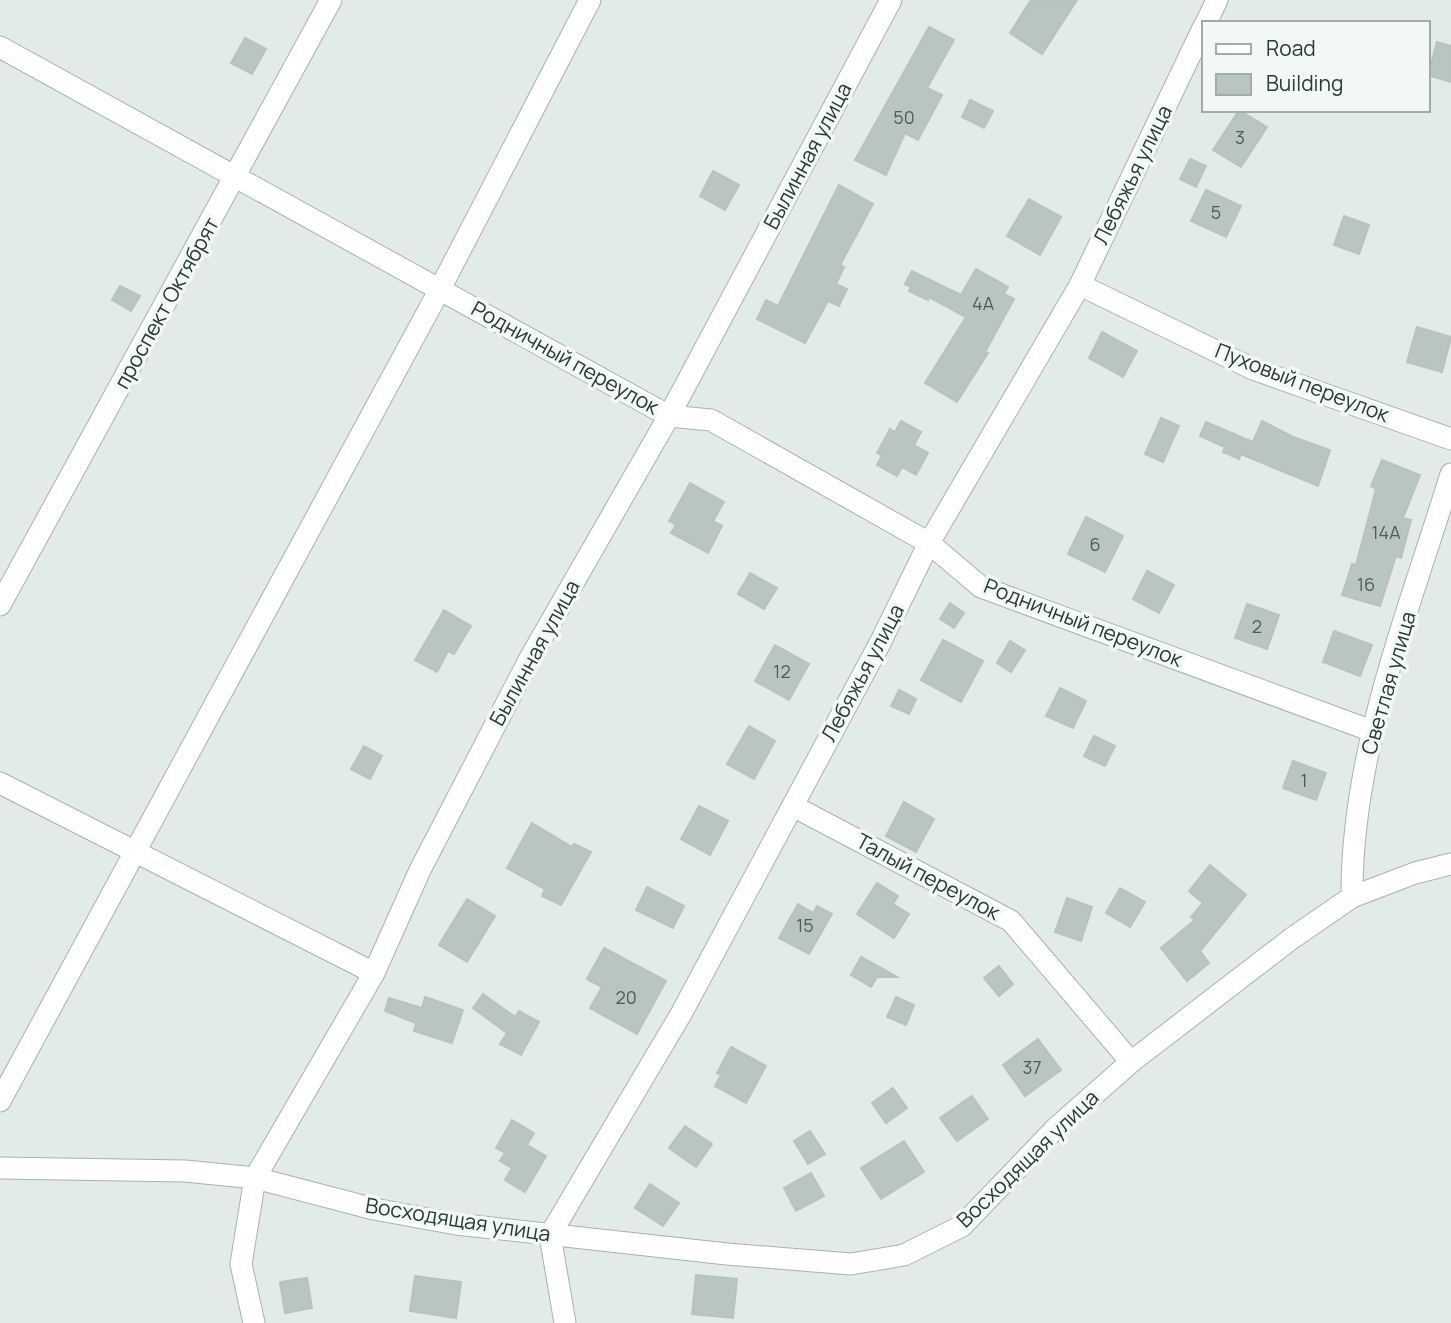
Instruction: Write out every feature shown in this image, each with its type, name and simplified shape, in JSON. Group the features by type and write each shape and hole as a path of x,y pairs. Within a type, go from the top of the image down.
{"street":[{"name":"проспект Октябрят","path":"0,606 331,0"},
{"path":"0,1101 440,289 590,0"},
{"name":"Былинная улица","path":"254,1323 241,1264 255,1178 374,973 420,870 529,660 669,416 891,0"},
{"name":"Лебяжья улица","path":"1206,21 1217,0"},
{"name":"Лебяжья улица","path":"550,1235 681,1014 880,643 929,543 1080,285 1202,30"},
{"name":"Родничный переулок","path":"0,47 669,416 711,420 929,543 981,587 1372,731"},
{"name":"Пуховый переулок","path":"1080,285 1253,369 1451,439"},
{"name":"Светлая улица","path":"1352,897 1351,848 1372,731 1451,474"},
{"path":"0,783 374,973"},
{"name":"Талый переулок","path":"793,806 1011,921 1130,1062"},
{"name":"Восходящая улица","path":"0,1168 185,1171 255,1178 374,1209 456,1224 550,1235 851,1264 904,1255 962,1226 1055,1129 1130,1062 1352,897 1415,873 1451,864"},
{"path":"550,1235 565,1323"}],"building":[{"path":"1031,0 1077,0 1042,54 1010,33"},
{"path":"929,27 954,40 927,88 942,95 918,140 905,133 886,175 855,160"},
{"path":"245,38 266,49 252,74 231,63"},
{"path":"1437,42 1451,46 1451,82 1430,76"},
{"path":"970,100 993,111 984,128 962,117"},
{"path":"1238,112 1267,127 1241,167 1213,150"},
{"path":"1190,159 1206,166 1196,187 1180,179"},
{"path":"713,171 739,185 725,210 700,196"},
{"path":"839,185 873,204 840,265 844,267 836,284 847,289 839,306 828,301 805,343 757,319 766,300 778,306"},
{"path":"1206,190 1241,206 1226,237 1191,221"},
{"path":"1029,199 1061,217 1040,255 1007,236"},
{"path":"1344,216 1369,225 1359,254 1334,245"},
{"path":"976,269 1008,287 1004,294 1014,299 985,352 988,353 957,402 925,383 966,317 929,297 928,300 909,291 911,287 905,284 912,271 961,295"},
{"path":"120,286 140,296 131,311 112,300"},
{"path":"1417,327 1451,337 1442,372 1407,362"},
{"path":"1102,332 1137,351 1123,377 1089,358"},
{"path":"1161,418 1179,426 1163,462 1145,454"},
{"path":"901,421 921,432 914,445 928,453 916,475 902,467 897,476 877,465 882,455 877,453 890,429 895,432"},
{"path":"1262,421 1293,437 1330,450 1318,486 1241,454 1239,459 1223,452 1225,447 1200,436 1206,422 1253,442"},
{"path":"1382,460 1420,475 1403,518 1411,520 1401,558 1396,556 1380,606 1342,595 1352,564 1356,565 1376,489 1371,486"},
{"path":"690,483 724,502 713,521 722,526 708,553 671,533 676,525 669,521"},
{"path":"1086,517 1123,536 1105,572 1068,554"},
{"path":"1147,571 1174,585 1159,613 1133,599"},
{"path":"750,573 777,588 764,609 738,594"},
{"path":"950,603 964,613 954,628 940,619"},
{"path":"1247,604 1279,615 1267,649 1235,638"},
{"path":"444,610 471,626 454,654 448,651 437,672 415,660"},
{"path":"1334,631 1372,645 1360,676 1323,662"},
{"path":"943,640 983,661 961,702 921,680"},
{"path":"1010,641 1025,650 1011,672 997,663"},
{"path":"775,645 809,664 789,700 755,681"},
{"path":"1060,688 1086,701 1073,728 1046,716"},
{"path":"899,690 916,699 909,714 891,706"},
{"path":"749,726 775,741 754,779 727,764"},
{"path":"1094,736 1115,746 1105,766 1084,756"},
{"path":"364,746 382,756 370,779 351,769"},
{"path":"1293,761 1326,773 1316,800 1283,788"},
{"path":"904,802 934,819 916,852 886,836"},
{"path":"699,806 728,821 710,855 681,839"},
{"path":"532,823 572,847 574,844 591,852 561,905 542,896 545,889 507,868"},
{"path":"1210,865 1246,895 1200,951 1209,963 1187,981 1161,948 1195,920 1191,917 1203,903 1189,891"},
{"path":"877,883 898,896 893,904 909,914 894,938 857,914"},
{"path":"647,887 684,906 673,928 636,910"},
{"path":"1120,888 1145,902 1130,927 1106,913"},
{"path":"1067,898 1092,907 1081,941 1055,932"},
{"path":"467,899 495,916 467,962 439,945"},
{"path":"798,904 813,913 817,906 832,914 809,954 779,938"},
{"path":"604,948 666,981 637,1034 590,1008 602,987 587,979"},
{"path":"861,957 897,977 877,977 871,987 851,975"},
{"path":"999,966 1013,984 999,996 984,978"},
{"path":"483,994 515,1017 519,1011 539,1022 521,1055 500,1044 507,1033 473,1008"},
{"path":"425,997 463,1010 452,1043 414,1031 416,1023 385,1011 389,998 422,1008"},
{"path":"896,997 914,1005 906,1025 887,1017"},
{"path":"1038,1039 1061,1070 1025,1096 1003,1065"},
{"path":"731,1047 766,1066 746,1103 715,1086 721,1075 717,1073"},
{"path":"893,1088 907,1108 886,1123 872,1103"},
{"path":"972,1096 988,1119 957,1141 940,1118"},
{"path":"512,1120 534,1133 527,1145 546,1156 525,1192 505,1180 512,1168 500,1161 505,1153 496,1148"},
{"path":"685,1126 712,1144 696,1167 669,1148"},
{"path":"810,1131 825,1154 808,1164 794,1141"},
{"path":"904,1141 924,1172 881,1199 861,1168"},
{"path":"811,1173 824,1196 796,1211 784,1188"},
{"path":"650,1184 679,1203 663,1226 635,1208"},
{"path":"696,1275 737,1279 733,1318 692,1314"},
{"path":"415,1276 461,1282 456,1318 410,1311"},
{"path":"307,1278 312,1308 285,1313 280,1282"}]}
